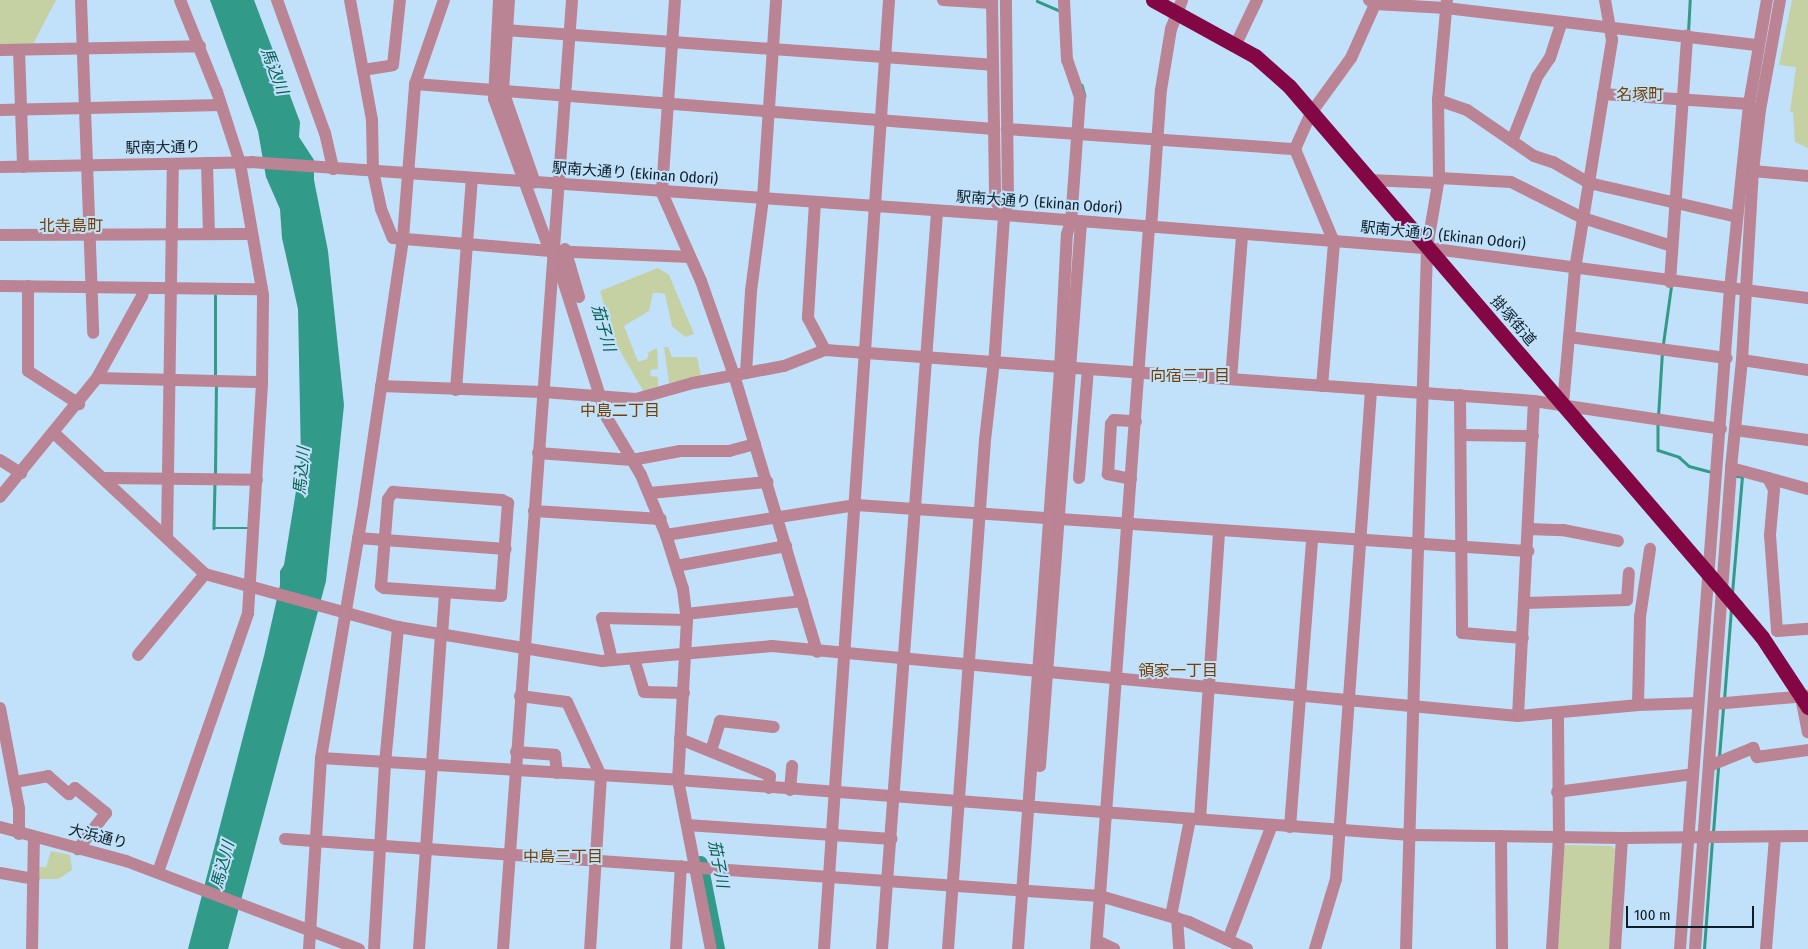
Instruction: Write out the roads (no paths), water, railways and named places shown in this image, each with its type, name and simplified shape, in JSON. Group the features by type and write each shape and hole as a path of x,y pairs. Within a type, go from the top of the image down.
{"highway":[{"name":"掛塚街道","path":"1153,0 1179,6 1255,56 1289,86 1563,404 1708,574 1721,592 1762,637 1806,700"}],"street":[{"path":"81,0 91,234 93,334"},
{"path":"158,872 257,590 257,480 262,382 262,289 251,234 246,163 180,0"},
{"path":"277,0 325,133 330,168"},
{"path":"350,0 372,120 373,171 380,205 392,234 403,238 468,244 557,247 690,257"},
{"path":"364,70 394,65 400,0"},
{"path":"309,949 321,758 343,613 358,538 403,238 415,84 444,0"},
{"path":"500,0 498,90 530,182 557,247 577,318 604,397 612,429 636,459 653,493 679,566 688,616 689,652 680,739 678,780 711,949"},
{"path":"498,90 509,0"},
{"path":"502,949 538,453 557,247 558,184 572,0"},
{"path":"675,0 662,193 740,374 755,444 817,652"},
{"path":"740,374 764,198 776,0"},
{"path":"824,949 846,655 889,0"},
{"path":"943,0 992,2 995,200 1004,215"},
{"path":"948,949 951,885 992,362 995,352 1004,215 1008,202 1006,0"},
{"path":"1018,949 1026,891 1076,223 1080,96 1066,60 1064,0"},
{"path":"1236,44 1257,0"},
{"path":"1563,404 1575,269 1612,40 1605,0"},
{"path":"1680,949 1708,574 1727,358 1730,288 1749,104 1767,0"},
{"path":"1695,949 1721,592 1742,360 1753,171 1760,110 1780,0"},
{"path":"1322,386 1334,242 1295,149 1311,113 1351,58 1374,1 1446,4 1562,22 1758,45"},
{"path":"1406,949 1427,248 1439,180 1438,100 1446,4"},
{"path":"1114,949 1096,945 1108,813 1155,138 1179,6"},
{"path":"1512,142 1537,77 1550,58 1562,22"},
{"path":"506,30 570,33 992,65"},
{"path":"1670,282 1687,36"},
{"path":"0,50 200,46"},
{"path":"19,50 23,167"},
{"path":"415,84 770,110 994,129"},
{"path":"1603,94 1749,104"},
{"path":"1438,100 1467,110 1512,142 1589,183 1738,217"},
{"path":"0,110 221,105"},
{"path":"1007,130 1155,138 1295,149"},
{"path":"207,163 209,234"},
{"name":"駅南大通り","path":"0,167 246,163 330,168"},
{"path":"167,537 173,164"},
{"name":"駅南大通り (Ekinan Odori)","path":"330,168 662,193 764,198 937,212 1004,215 1076,223 1427,248 1670,282 1808,298"},
{"path":"1753,171 1808,176"},
{"path":"456,390 472,179"},
{"path":"1369,180 1512,182 1583,218 1672,246"},
{"path":"815,202 808,318 825,350"},
{"path":"882,949 892,839 937,212"},
{"path":"0,235 251,234"},
{"path":"1230,379 1242,235"},
{"path":"0,286 262,289"},
{"path":"28,286 28,371 79,404"},
{"path":"0,497 55,434 97,378 144,288"},
{"path":"1569,337 1727,358"},
{"path":"381,386 543,392 638,398 740,374 784,366 825,350 1534,401 1721,429"},
{"path":"1742,360 1808,370"},
{"path":"1079,478 1088,369"},
{"path":"97,378 262,382"},
{"path":"1315,949 1336,878 1371,389"},
{"path":"1460,395 1462,633 1523,638"},
{"path":"1518,716 1528,551 1534,401"},
{"path":"1131,479 1108,474 1110,434 1114,420 1136,421"},
{"path":"1735,430 1808,440"},
{"path":"55,434 205,574 343,613 398,627 442,635 612,660 769,646 846,655 1116,678 1518,716 1638,705 1698,703"},
{"path":"1460,435 1533,436"},
{"path":"538,453 636,459 680,451 730,451 755,444"},
{"path":"0,460 21,473"},
{"path":"1731,468 1808,489"},
{"path":"104,478 257,480"},
{"path":"1768,478 1774,490 1770,535 1777,631"},
{"path":"653,493 767,482"},
{"path":"393,492 502,500 508,505 503,593 498,598 384,588 384,541 388,499 393,492"},
{"path":"669,535 856,505 1312,539 1528,551"},
{"path":"534,511 661,519"},
{"path":"1529,529 1563,530 1618,541"},
{"path":"1179,949 1174,917 1195,819 1208,688 1219,532"},
{"path":"358,538 506,550"},
{"path":"1290,826 1312,539"},
{"path":"679,566 786,546"},
{"path":"1638,705 1640,617 1650,549"},
{"path":"1525,604 1627,600 1630,573"},
{"path":"138,655 205,574"},
{"path":"419,949 425,848 434,766 445,594"},
{"path":"612,660 602,618 688,616 802,601"},
{"path":"374,949 385,763 398,627"},
{"path":"1762,637 1777,631 1808,629"},
{"path":"634,659 644,692 684,693"},
{"path":"520,696 565,700 601,776 590,949"},
{"path":"1714,704 1806,700 1808,732"},
{"path":"0,708 15,782 19,834"},
{"path":"1552,949 1559,837 1557,792 1558,713"},
{"path":"711,751 720,721 774,727"},
{"path":"680,739 770,776 769,788"},
{"path":"1709,766 1753,748 1757,757 1808,750"},
{"path":"516,752 555,755 557,772"},
{"path":"321,758 678,780 835,794 1410,835 1622,838 1808,836"},
{"path":"790,790 792,766"},
{"path":"1557,792 1693,774"},
{"path":"15,782 48,776 69,794 76,788 106,813 78,849"},
{"path":"687,825 892,839"},
{"path":"1228,940 1272,825"},
{"name":"大浜通り","path":"0,827 19,834 158,872 310,930"},
{"path":"1501,836 1502,949"},
{"path":"1766,949 1775,836"},
{"path":"32,949 34,838"},
{"path":"285,838 1100,896 1174,917 1247,949"},
{"path":"1615,949 1622,838"},
{"path":"676,949 681,866"},
{"path":"0,873 33,879"},
{"path":"1026,891 1026,949"},
{"path":"310,930 359,949"}],"water":[{"name":"馬込川","path":"210,0 254,0 300,122 299,137 314,160 314,180 328,251 344,405 326,581 228,949 188,949 264,656 280,585 280,571 284,565 301,460 298,309 282,238 280,209 266,177 258,131"}],"waterway":[{"path":"1688,33 1690,0"},
{"path":"1037,1 1061,11"},
{"path":"1082,85 1085,96"},
{"path":"1663,344 1671,286"},
{"path":"215,296 215,377"},
{"path":"1658,417 1662,352"},
{"path":"215,475 216,385"},
{"path":"1658,425 1658,450 1679,457 1689,466 1711,472"},
{"path":"1732,593 1742,477 1734,476"},
{"path":"215,483 214,528 248,528"},
{"path":"1724,700 1731,608"},
{"path":"1719,757 1723,708"},
{"path":"1713,832 1718,768"},
{"path":"1704,949 1712,840"},
{"name":"茄子川","path":"700,863 717,949"}],"district":[{"name":"名塚町","path":"1640,95"},
{"name":"北寺島町","path":"71,226"},
{"name":"向宿三丁目","path":"1190,376"},
{"name":"中島二丁目","path":"620,411"},
{"name":"領家一丁目","path":"1178,671"},
{"name":"中島三丁目","path":"563,857"}]}
